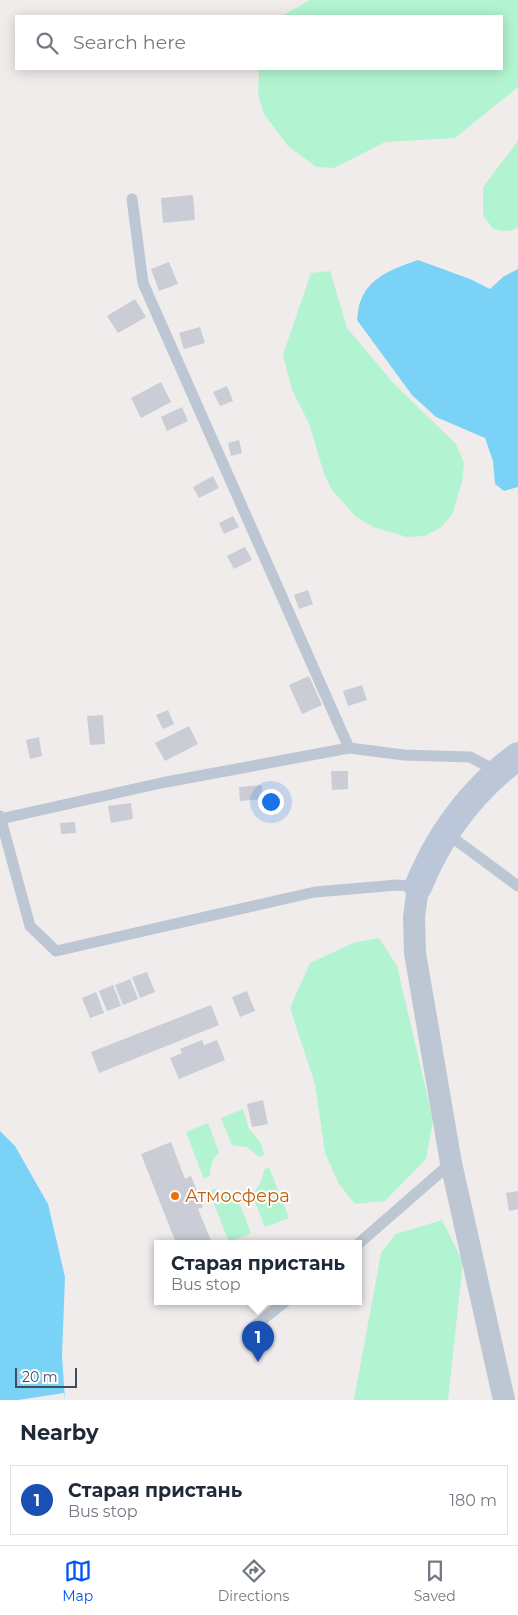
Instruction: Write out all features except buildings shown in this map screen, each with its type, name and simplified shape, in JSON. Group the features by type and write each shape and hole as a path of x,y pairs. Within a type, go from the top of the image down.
{"street":[{"path":"504,1400 451,1163 415,953 414,918 418,887 429,860 445,832 469,801 508,763"}],"lane":[{"path":"132,199 143,283 349,748"},
{"path":"418,887 397,885 315,892 56,952 30,926 0,817 161,783 349,748 404,755 470,757 508,763"},
{"path":"445,832 518,886"},
{"path":"362,1241 451,1163"},
{"path":"252,1328 281,1305"}],"green space":[{"path":"310,0 518,0 518,87 455,138 385,142 334,168 316,167 288,146 264,114 258,95 259,70 503,70 503,15 284,15"},
{"path":"518,141 518,227 509,231 493,229 483,215 483,187"},
{"path":"330,271 347,328 395,385 456,444 464,463 462,482 452,515 440,528 424,536 407,537 373,527 356,517 332,490 324,474 309,423 292,390 283,355 311,273"},
{"path":"379,938 397,966 433,1120 426,1159 385,1201 355,1204 339,1184 325,1153 315,1084 290,1008 310,963 353,943"},
{"path":"243,1109 249,1129 260,1142 265,1155 259,1157 247,1147 232,1145 221,1118"},
{"path":"208,1123 219,1152 212,1163 210,1176 204,1179 186,1132"},
{"path":"269,1167 289,1218 265,1227 252,1194 260,1183 264,1170"},
{"path":"216,1189 222,1194 238,1199 251,1233 234,1240 228,1240 209,1191"},
{"path":"442,1220 463,1262 448,1400 354,1400 381,1253 396,1234"}],"water":[{"path":"418,260 470,279 490,289 503,277 518,269 518,487 504,491 495,484 493,461 485,438 436,417 412,395 357,320 360,302 365,292 377,279 401,266"},
{"path":"0,1131 15,1146 48,1204 65,1277 62,1356 65,1400 0,1400"}],"pier":[{"path":"64,1393 65,1400 18,1400"}],"place":[{"name":"Атмосфера","path":"175,1196"},
{"name":"Старая пристань","path":"258,1362"}]}
